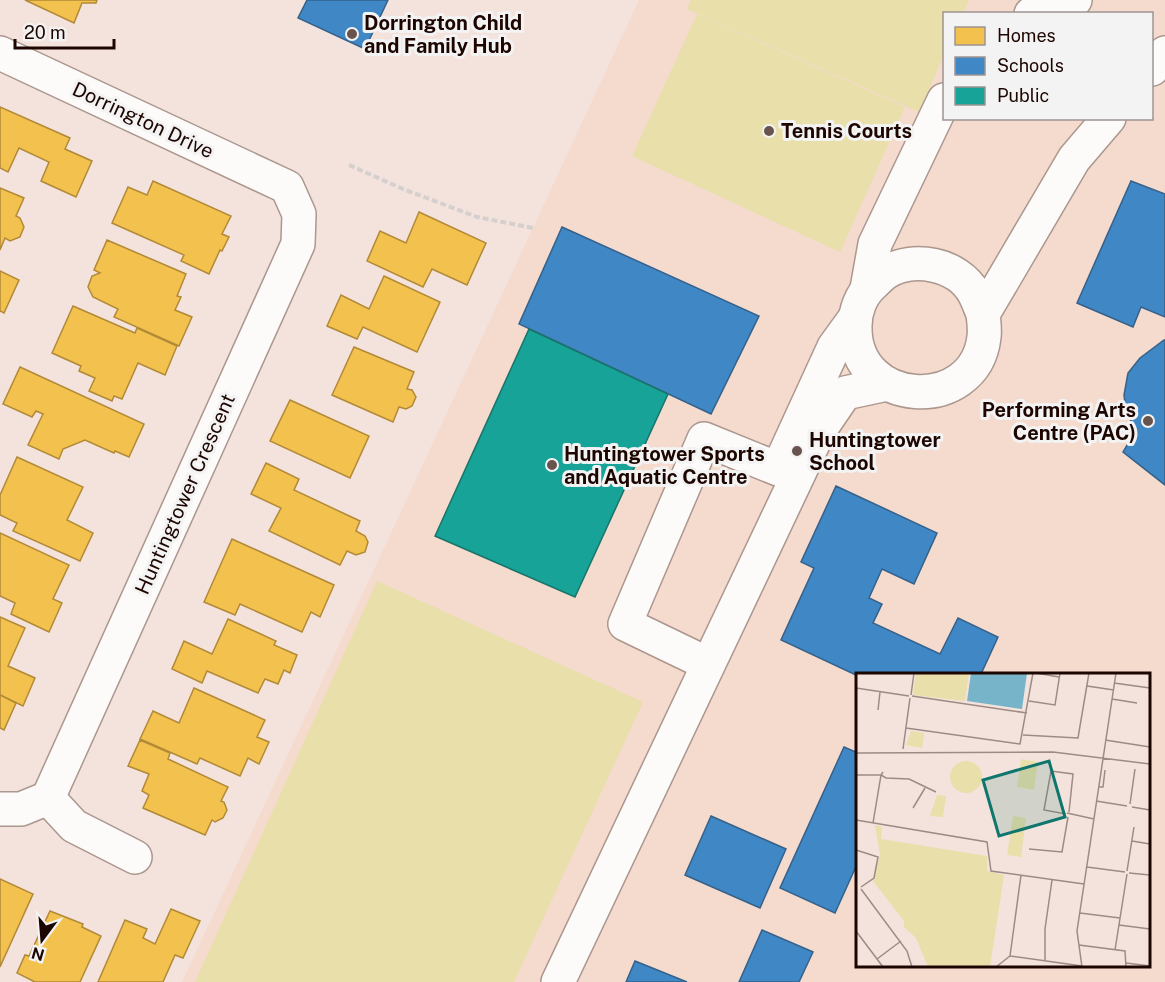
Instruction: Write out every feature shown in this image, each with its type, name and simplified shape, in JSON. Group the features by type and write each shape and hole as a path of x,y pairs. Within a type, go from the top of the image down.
{"street":[{"path":"1037,12 1075,0"},
{"name":"Dorrington Drive","path":"0,52 286,187"},
{"path":"1153,68 1165,53"},
{"path":"708,664 625,624 704,439 778,469 834,347 861,304 886,272 909,264 933,264 956,274 973,291 983,314 984,338 976,360 964,376 946,387 927,393 907,391 887,384 875,375 865,363 858,349 855,333 861,304 875,244 943,104"},
{"path":"983,314 1074,159 1107,120"},
{"name":"Huntingtower Crescent","path":"48,798 298,244 299,214 286,187"},
{"path":"558,982 819,431 845,393 887,384"},
{"path":"0,809 21,809 48,798 74,826 135,857"}],"path":[{"path":"349,165 403,189 477,217 533,228"}],"shaded area":[{"name":"Huntingtower School","path":"639,0 1165,0 1165,982 182,982"},
{"path":"691,0 969,0 963,12 943,12 943,57 919,112 687,9"},
{"name":"Tennis Courts","path":"697,14 905,107 840,252 632,156"},
{"path":"377,581 643,702 514,982 195,982"}],"building: Homes":[{"path":"25,0 97,0 96,3 82,3 74,23"},
{"path":"0,107 70,138 65,149 92,161 76,197 41,181 49,162 19,148 8,172 0,168"},
{"path":"153,181 231,216 222,234 229,237 209,274 181,261 184,255 112,223 128,187 147,195"},
{"path":"0,188 24,198 16,216 20,218 24,227 20,237 10,241 5,238 0,250"},
{"path":"419,212 486,243 467,285 432,269 423,287 367,261 380,231 406,243"},
{"path":"107,240 186,274 177,296 181,297 175,310 192,317 179,346 114,317 118,309 93,297 88,287 92,276 100,273 94,270"},
{"path":"0,271 19,280 4,313 0,311"},
{"path":"384,276 440,302 417,352 363,327 357,339 327,326 341,295 369,309"},
{"path":"73,306 135,333 137,328 177,346 165,375 138,363 122,399 114,396 112,401 89,391 95,378 79,371 81,366 52,353"},
{"path":"354,347 414,372 407,389 412,390 416,397 412,406 406,409 399,407 393,422 332,395"},
{"path":"20,367 144,424 129,457 85,440 63,449 59,459 28,445 43,414 36,411 32,417 3,404"},
{"path":"290,400 369,436 350,478 270,441"},
{"path":"17,457 83,487 67,520 93,533 80,561 13,531 17,523 0,515 0,495"},
{"path":"266,463 299,479 294,490 360,521 356,531 365,536 368,542 365,552 356,555 347,551 340,565 269,531 281,508 251,494"},
{"path":"0,533 69,565 53,599 62,603 49,632 11,614 15,603 0,596"},
{"path":"232,539 334,585 320,617 311,612 302,632 240,604 235,615 204,602"},
{"path":"0,617 25,628 8,666 35,678 23,706 0,695"},
{"path":"228,619 276,641 274,645 297,655 290,673 284,670 278,684 265,679 258,693 207,671 202,683 172,669 184,641 212,654"},
{"path":"194,688 265,720 257,737 269,742 259,764 248,758 240,776 200,758 197,764 140,739 153,711 179,723"},
{"path":"0,695 16,703 4,730 0,728"},
{"path":"140,740 170,753 168,759 228,787 221,801 224,802 227,810 223,818 215,822 212,820 205,835 143,808 149,795 142,791 149,774 128,766"},
{"path":"0,879 33,894 0,967"},
{"path":"171,909 200,921 183,958 175,955 163,982 98,982 125,920 147,929 143,938 155,944"},
{"path":"50,911 83,924 82,927 101,936 80,982 35,982 17,973 25,955 29,956"}],"building: Schools":[{"name":"Dorrington Child and Family Hub","path":"307,0 388,0 365,49 298,18"},
{"path":"1131,181 1165,194 1165,317 1141,307 1133,327 1077,303"},
{"path":"562,227 759,316 711,414 519,324"},
{"name":"Performing Arts Centre (PAC)","path":"1164,340 1165,485 1123,452 1136,430 1126,412 1124,395 1128,373 1140,358"},
{"path":"836,486 937,533 914,584 882,569 869,598 882,604 873,623 940,654 958,618 998,637 981,673 856,673 856,675 781,640 814,568 801,562"},
{"path":"844,747 856,752 856,866 835,913 780,888"},
{"path":"711,816 786,849 760,908 685,875"},
{"path":"762,930 813,952 799,982 739,982"},
{"path":"635,961 687,982 626,982"}],"building: Public":[{"name":"Huntingtower Sports and Aquatic Centre","path":"529,329 668,394 575,597 435,536"}],"place":[{"name":"Dorrington Child and Family Hub","path":"352,34"},
{"name":"Tennis Courts","path":"769,131"},
{"name":"Performing Arts Centre (PAC)","path":"1148,421"},
{"name":"Huntingtower School","path":"797,451"},
{"name":"Huntingtower Sports and Aquatic Centre","path":"552,465"}]}
